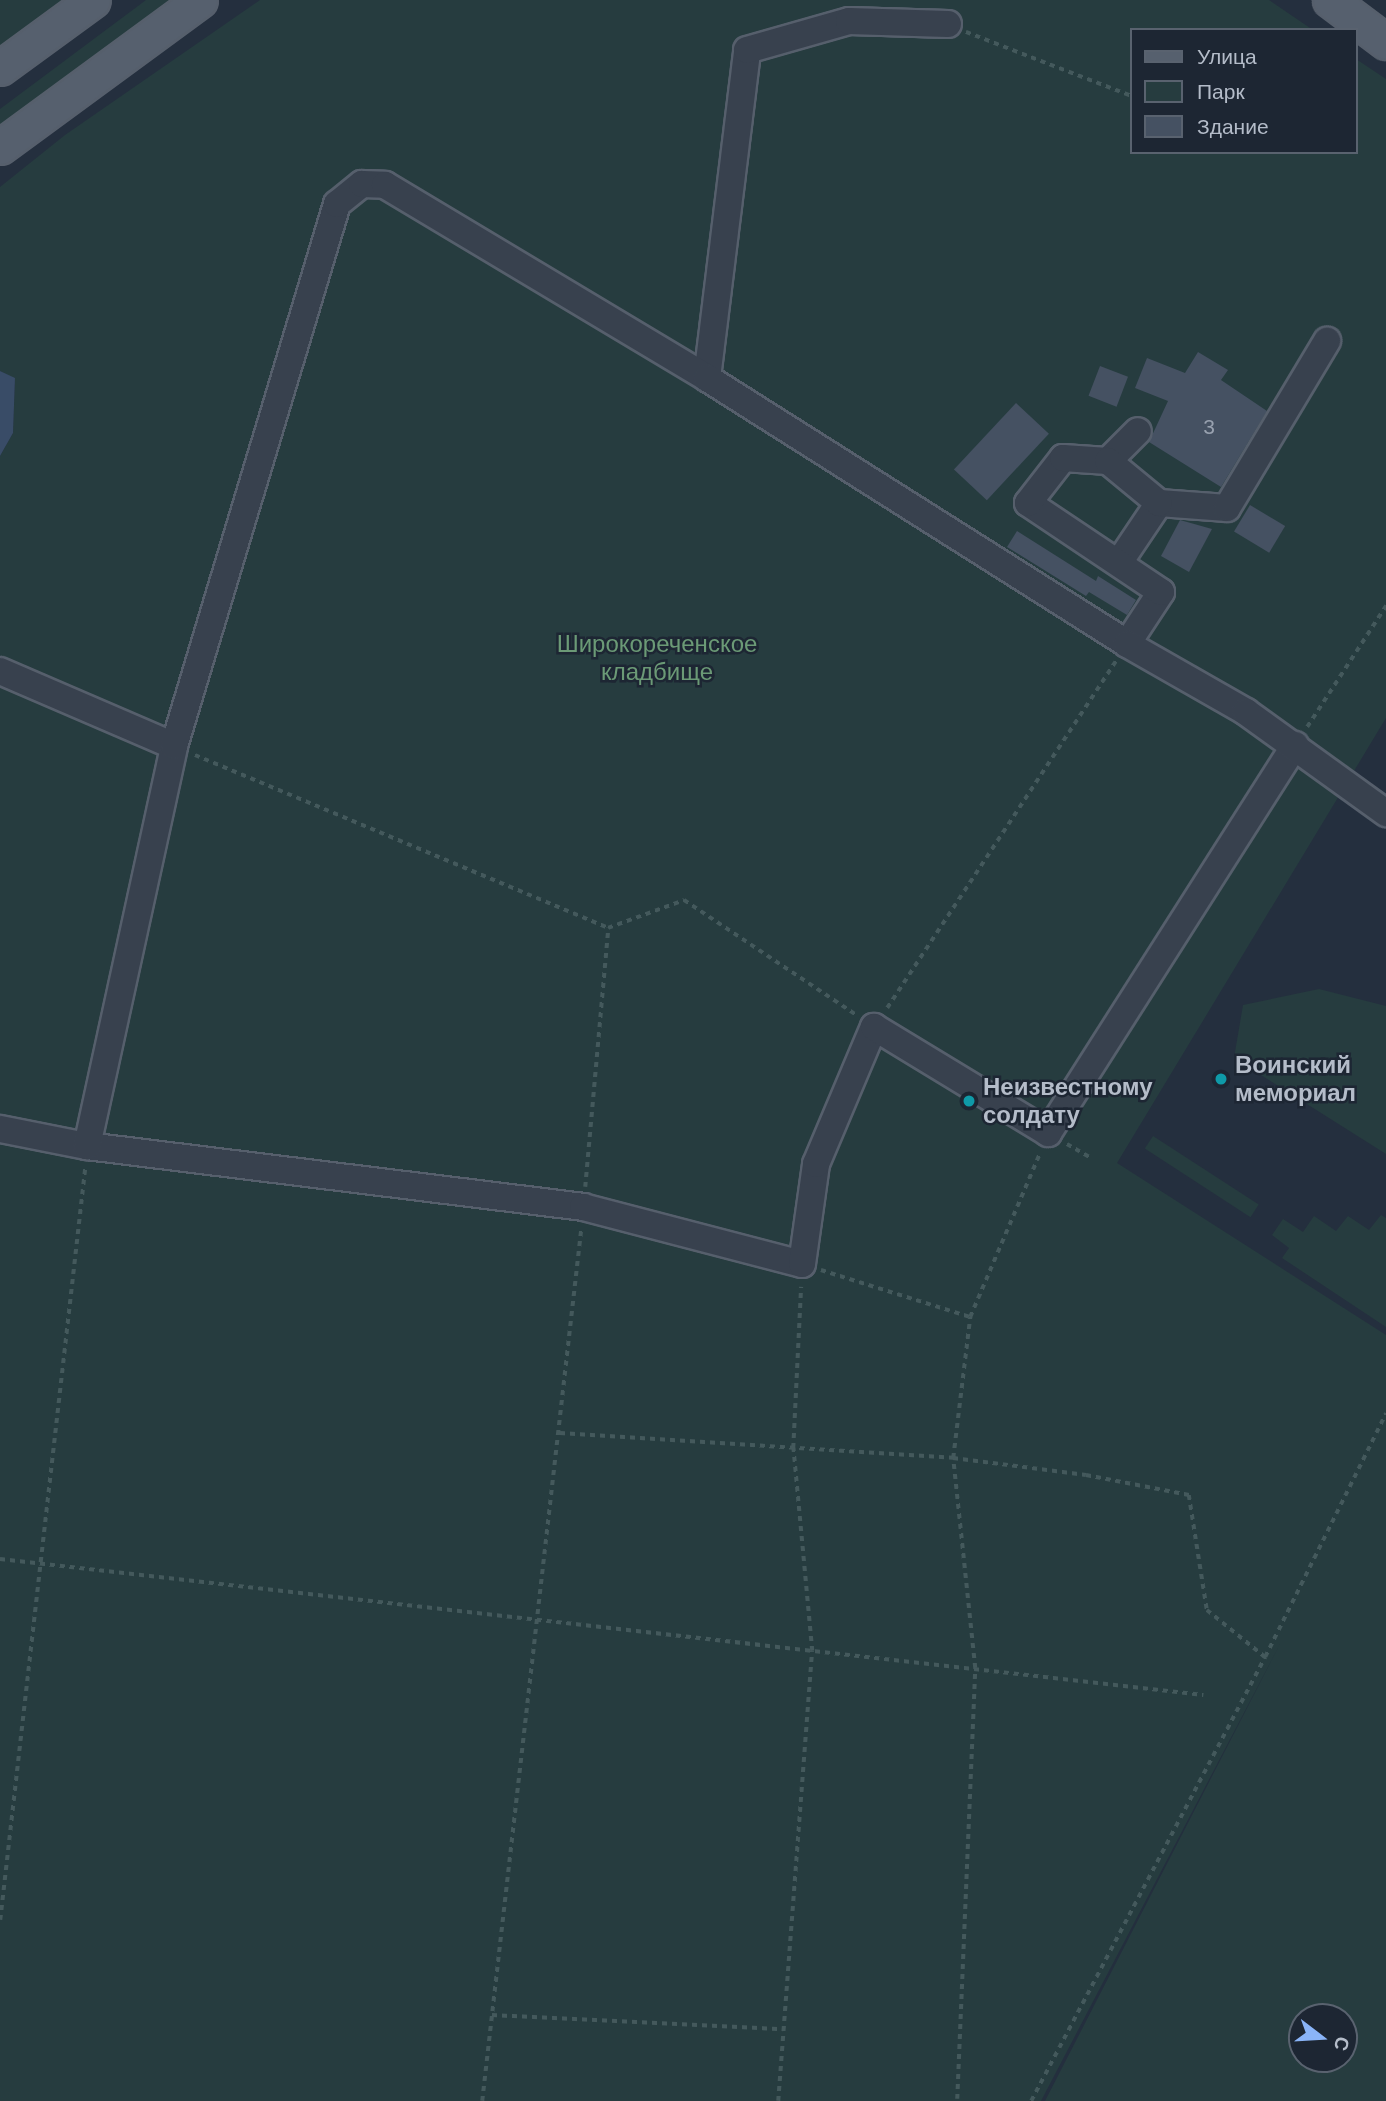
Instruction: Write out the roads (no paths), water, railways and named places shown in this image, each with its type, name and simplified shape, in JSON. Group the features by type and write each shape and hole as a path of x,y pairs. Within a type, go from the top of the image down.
{"main road":[{"path":"0,68 93,0"},
{"path":"0,147 200,0"},
{"path":"1330,0 1386,42"}],"lane":[{"path":"707,378 747,50 849,21 948,24"},
{"path":"87,1146 174,746 337,204 362,184 385,185 707,378 1127,643 1295,745 1386,813"},
{"path":"1127,643 1161,592 1120,561 1028,503 1063,458 1108,461 1159,503 1227,508 1327,341"},
{"path":"1108,461 1138,431"},
{"path":"1120,561 1159,503"},
{"path":"0,671 174,746"},
{"path":"0,1129 87,1146 583,1207 802,1264 816,1164 874,1027 1048,1133 1295,745"}],"water":[{"path":"0,371 15,378 13,433 0,456"}],"place":[{"name":"Воинский мемориал","path":"1221,1079"},
{"name":"Неизвестному солдату","path":"969,1101"}],"park label":[{"name":"Широкореченское кладбище","path":"657,658"}]}
